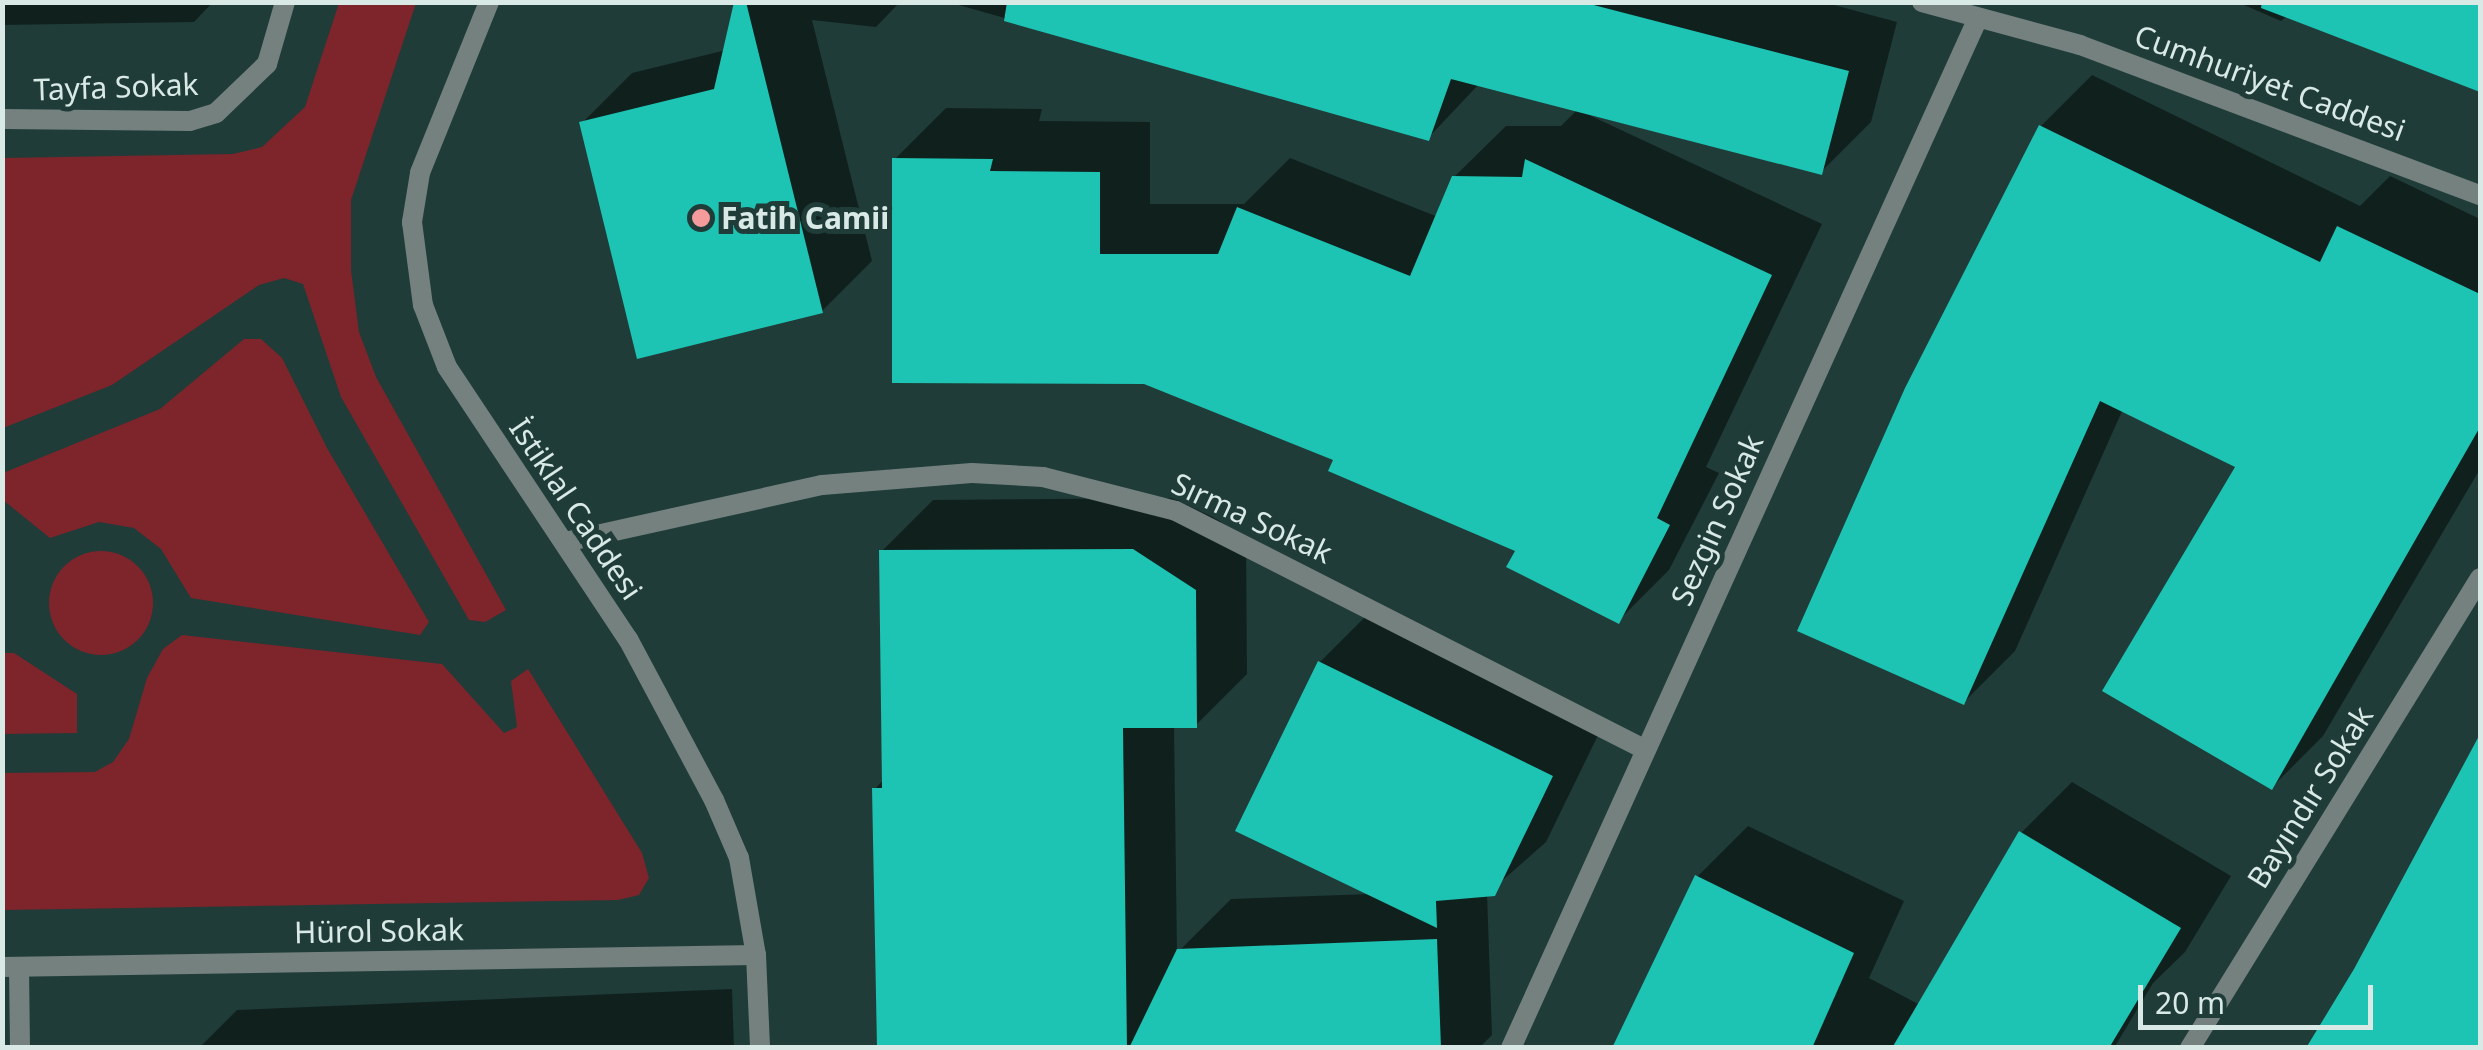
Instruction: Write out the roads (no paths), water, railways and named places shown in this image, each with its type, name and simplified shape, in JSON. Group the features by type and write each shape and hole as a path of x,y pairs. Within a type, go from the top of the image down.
{"street":[{"name":"Tayfa Sokak","path":"2,119 190,121 216,113 267,64 286,2"},
{"name":"İstiklal Caddesi","path":"489,2 420,174 412,222 423,306 447,367 565,542 700,767 738,858 756,955 760,1048"},
{"name":"Cumhuriyet Caddesi","path":"1922,2 2148,69 2480,195"},
{"name":"Sezgin Sokak","path":"1510,1048 1978,18"},
{"name":"Sırma Sokak","path":"565,542 822,484 972,473 1043,477 1176,511 1646,750"},
{"name":"Bayındır Sokak","path":"2190,1048 2480,578"},
{"name":"Hürol Sokak","path":"11,967 756,955"},
{"path":"11,967 20,1048"}],"place":[{"name":"Fatih Camii","path":"701,218"}]}
